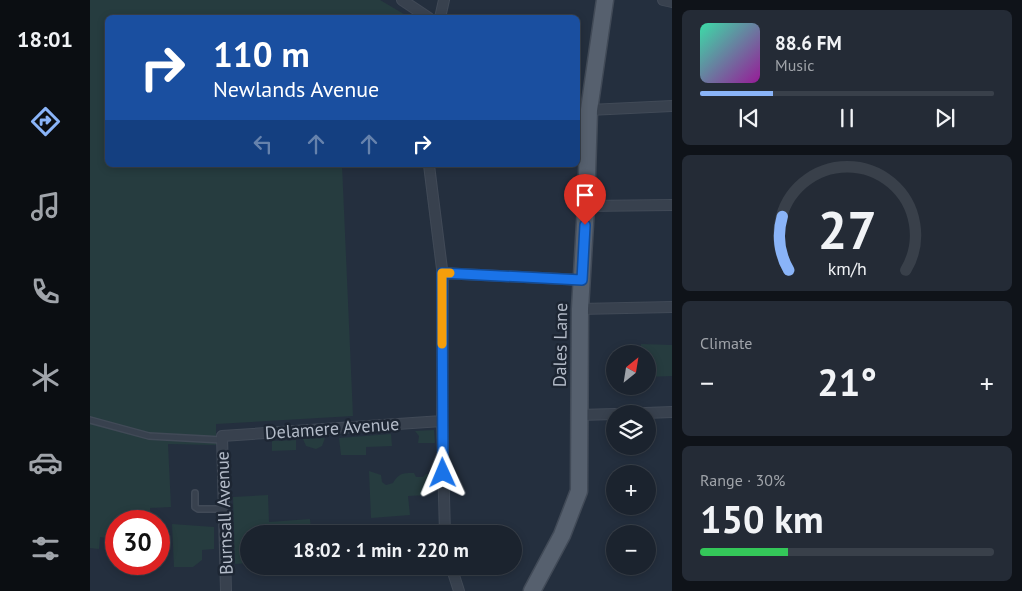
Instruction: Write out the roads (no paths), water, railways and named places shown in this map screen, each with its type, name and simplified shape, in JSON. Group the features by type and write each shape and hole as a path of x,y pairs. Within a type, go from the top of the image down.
{"main road":[{"name":"Dales Lane","path":"532,591 562,535 579,491 580,309 589,110 605,0"}],"street":[{"path":"402,0 424,15"},
{"path":"441,15 444,0"},
{"path":"663,0 672,2"},
{"path":"589,110 672,106"},
{"path":"429,167 442,273 442,420 445,525"},
{"path":"586,206 672,205"},
{"path":"442,273 582,280"},
{"path":"580,309 672,307"},
{"path":"656,413 672,412"},
{"path":"579,415 606,414"},
{"name":"Delamere Avenue","path":"222,438 442,420"},
{"name":"Burnsall Avenue","path":"222,438 222,510 226,591"},
{"path":"454,575 459,591"}],"lane":[{"path":"90,420 149,436 222,438"},
{"path":"195,493 194,506 198,509 222,510"}]}
